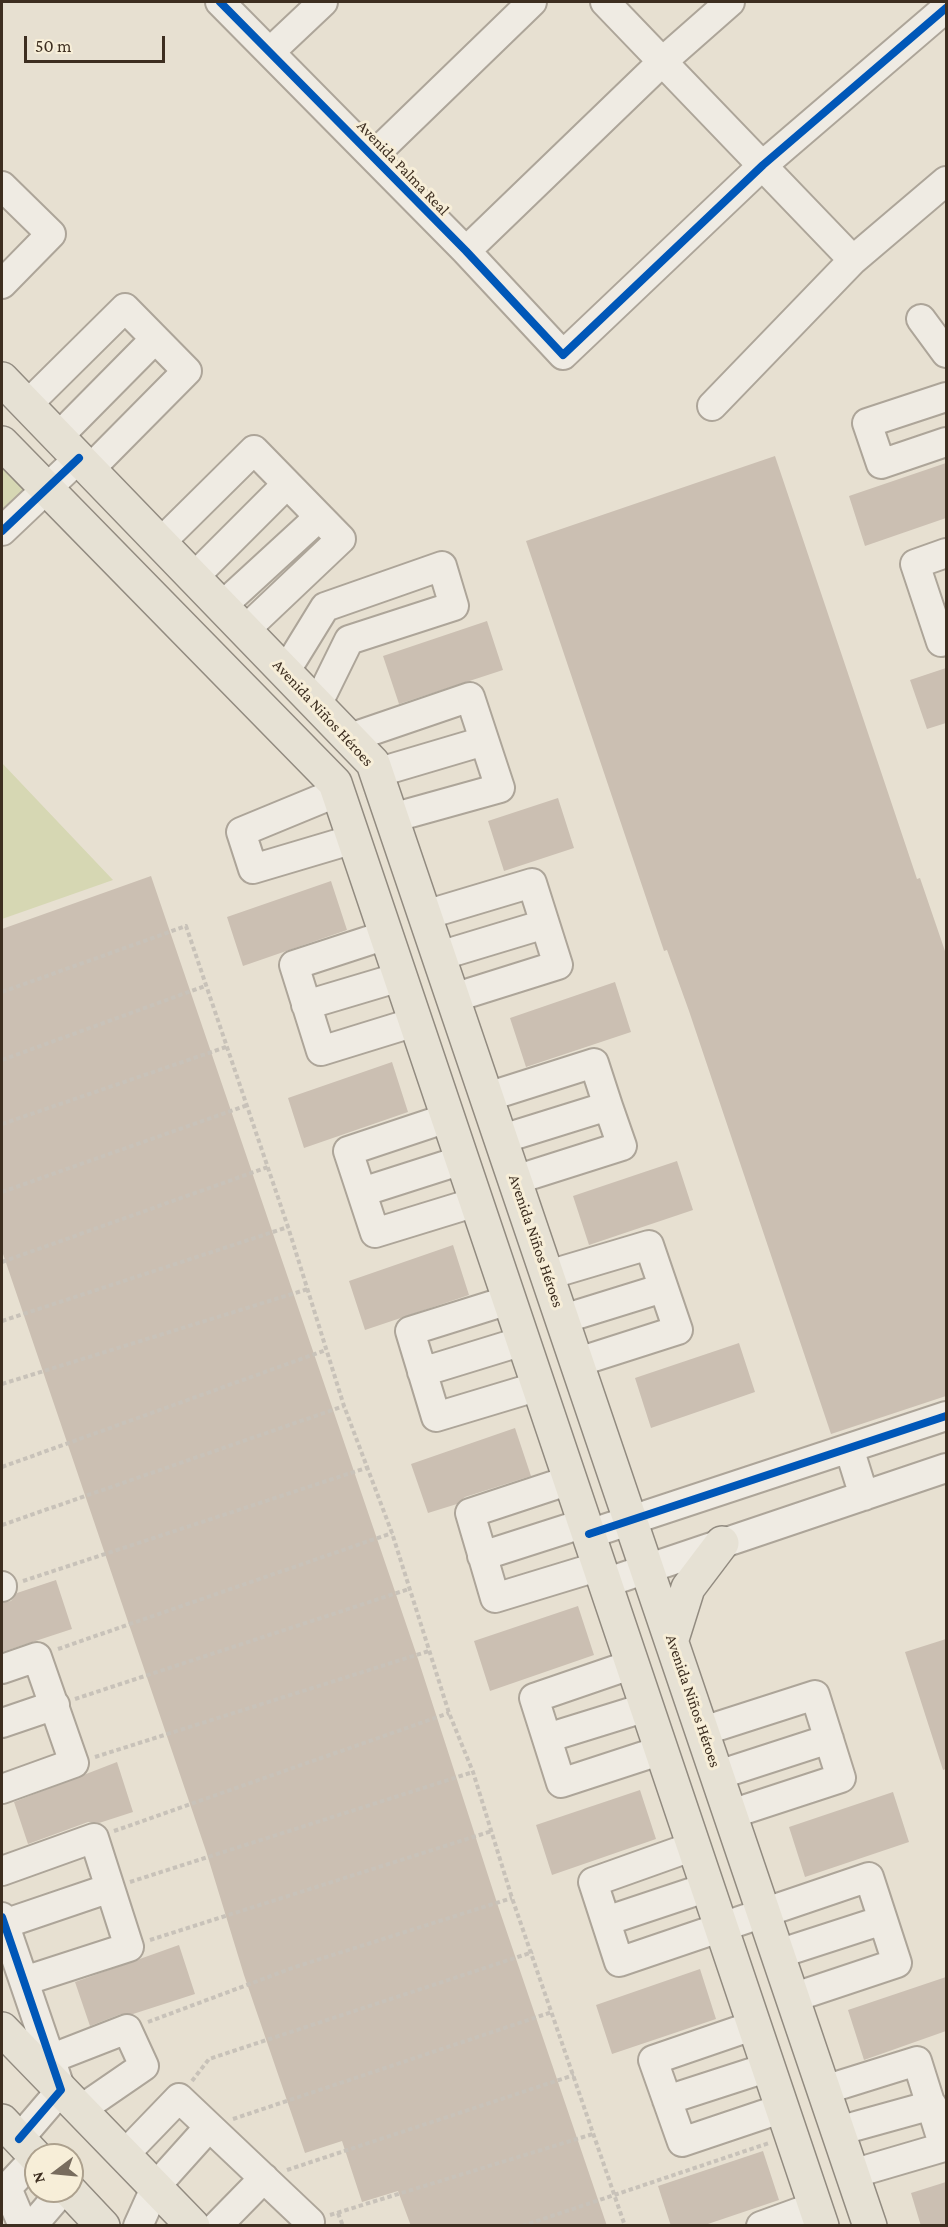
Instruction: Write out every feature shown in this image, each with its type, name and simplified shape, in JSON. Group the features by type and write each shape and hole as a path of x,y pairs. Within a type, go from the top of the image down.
{"main road":[{"name":"Avenida Niños Héroes","path":"2,379 350,738 375,768 870,2226"},
{"path":"2,443 337,787 819,2216"},
{"path":"337,787 375,768"},
{"path":"468,1178 514,1177"},
{"path":"672,1639 688,1588 722,1543"},
{"path":"2,2029 193,2226"},
{"path":"792,2136 852,2174"},
{"path":"79,2203 96,2223"}],"street":[{"name":"Avenida Palma Real","path":"220,2 466,251 563,355 763,165"},
{"path":"270,52 323,2"},
{"path":"373,156 532,2"},
{"path":"605,2 853,260"},
{"path":"466,251 663,61 730,2"},
{"path":"763,165 946,8"},
{"path":"712,406 853,260 946,181"},
{"path":"2,284 51,234 6,200"},
{"path":"27,405 125,308 187,371 76,455"},
{"path":"921,319 946,353"},
{"path":"2,531 47,488 76,455 155,339"},
{"path":"946,397 867,423 880,464 946,442"},
{"path":"160,542 254,450 341,539 245,630"},
{"path":"194,577 287,484"},
{"path":"222,606 319,517"},
{"path":"946,553 915,564 937,601 941,642 946,640"},
{"path":"285,672 324,607 442,566 454,606 350,640 317,705"},
{"path":"350,738 470,697 500,788 392,818"},
{"path":"375,768 484,741"},
{"path":"337,787 241,832 253,869 354,839"},
{"path":"425,915 532,883 558,964 453,999"},
{"path":"439,956 545,924"},
{"path":"386,935 294,965 321,1051 415,1022"},
{"path":"306,1005 400,977"},
{"path":"487,1097 594,1063 622,1146 514,1177"},
{"path":"501,1139 608,1106"},
{"path":"447,1118 348,1151 375,1233 468,1178"},
{"path":"362,1192 468,1178"},
{"path":"548,1275 649,1245 678,1330 578,1362"},
{"path":"563,1319 663,1287"},
{"path":"509,1300 410,1331 436,1418 538,1386"},
{"path":"422,1372 523,1341"},
{"path":"482,1556 587,1528 632,1520 946,1416"},
{"path":"849,1448 864,1496"},
{"path":"570,1480 470,1513 495,1598 602,1574 648,1569 946,1468"},
{"path":"2,1669 37,1657 74,1763 2,1789"},
{"path":"633,1664 534,1698 561,1784 662,1750"},
{"path":"703,1731 815,1695 841,1778 731,1814"},
{"path":"2,1723 55,1705"},
{"path":"547,1738 647,1707"},
{"path":"718,1775 829,1739"},
{"path":"2,1871 94,1838 129,1947 24,1982"},
{"path":"694,1846 593,1882 619,1962 869,1877 897,1963 792,1998"},
{"path":"606,1921 708,1887"},
{"path":"70,2100 50,2059 3,1920 110,1888"},
{"path":"778,1954 883,1920"},
{"path":"755,2025 653,2060 682,2142 792,2136"},
{"path":"23,2226 7,2188 23,2143 70,2100 144,2066 127,2029 50,2059"},
{"path":"824,2090 917,2061 932,2105 944,2147 852,2174"},
{"path":"667,2100 769,2067"},
{"path":"124,2155 179,2098 264,2178 308,2224"},
{"path":"838,2132 932,2105"},
{"path":"138,2226 156,2186 209,2127"},
{"path":"217,2226 264,2178"},
{"path":"32,2226 52,2203"},
{"path":"761,2226 819,2216"}],"path":[{"path":"2,992 186,926 245,1106 288,1227 344,1406 369,1467 392,1533 449,1713 473,1772 512,1898 533,1952 625,2226"},
{"path":"2,1060 205,986"},
{"path":"2,1124 226,1047"},
{"path":"2,1192 245,1106"},
{"path":"2,1262 268,1167"},
{"path":"2,1322 288,1227"},
{"path":"2,1384 308,1288"},
{"path":"2,1467 326,1350"},
{"path":"2,1525 344,1406"},
{"path":"2,1587 369,1467"},
{"path":"37,1657 392,1533"},
{"path":"55,1705 410,1589"},
{"path":"74,1763 429,1651"},
{"path":"94,1838 449,1713"},
{"path":"110,1888 473,1772"},
{"path":"129,1947 492,1831"},
{"path":"127,2029 295,1967 512,1898"},
{"path":"179,2098 209,2059 533,1952"},
{"path":"209,2127 552,2012"},
{"path":"264,2178 574,2075"},
{"path":"308,2224 593,2134"},
{"path":"522,2226 792,2136"},
{"path":"338,2213 343,2226"}],"green space":[{"path":"2,443 47,488 2,531"},
{"path":"2,763 113,880 2,919"}],"building":[{"path":"775,456 917,879 920,878 946,954 946,1396 831,1434 689,1011 667,950 664,951 526,541"},
{"path":"946,463 946,518 865,546 849,496"},
{"path":"487,621 503,670 399,704 383,656"},
{"path":"946,668 946,723 927,729 910,680"},
{"path":"558,798 574,848 504,871 488,821"},
{"path":"151,876 418,1659 497,1903 607,2226 411,2226 398,2191 362,2202 342,2141 305,2153 244,1975 206,1851 2,1251 2,929"},
{"path":"331,881 347,930 243,966 227,917"},
{"path":"615,982 631,1032 526,1067 510,1018"},
{"path":"392,1062 408,1112 304,1148 288,1098"},
{"path":"677,1161 693,1210 589,1245 573,1196"},
{"path":"453,1245 469,1295 365,1330 349,1281"},
{"path":"739,1343 755,1392 651,1428 635,1378"},
{"path":"515,1428 531,1476 465,1497 457,1504 428,1513 411,1464"},
{"path":"56,1580 72,1629 2,1652 2,1603 11,1601 17,1593"},
{"path":"578,1606 594,1655 490,1691 474,1641"},
{"path":"946,1639 946,1769 943,1770 905,1652"},
{"path":"117,1762 133,1812 99,1823 88,1822 28,1844 14,1802"},
{"path":"640,1790 656,1839 552,1875 536,1825"},
{"path":"893,1792 909,1842 805,1877 789,1827"},
{"path":"179,1945 195,1994 133,2014 121,2014 90,2026 75,1982"},
{"path":"700,1969 716,2019 612,2054 596,2005"},
{"path":"946,1977 946,2031 864,2060 848,2010"},
{"path":"763,2151 779,2200 702,2226 671,2226 658,2186"},
{"path":"946,2182 946,2226 921,2226 911,2193"}],"cycle path":[{"path":"220,2 466,251 563,355 763,165 946,8"},
{"path":"2,531 79,458"},
{"path":"589,1534 946,1416"},
{"path":"2,1917 61,2090 19,2139"}]}
